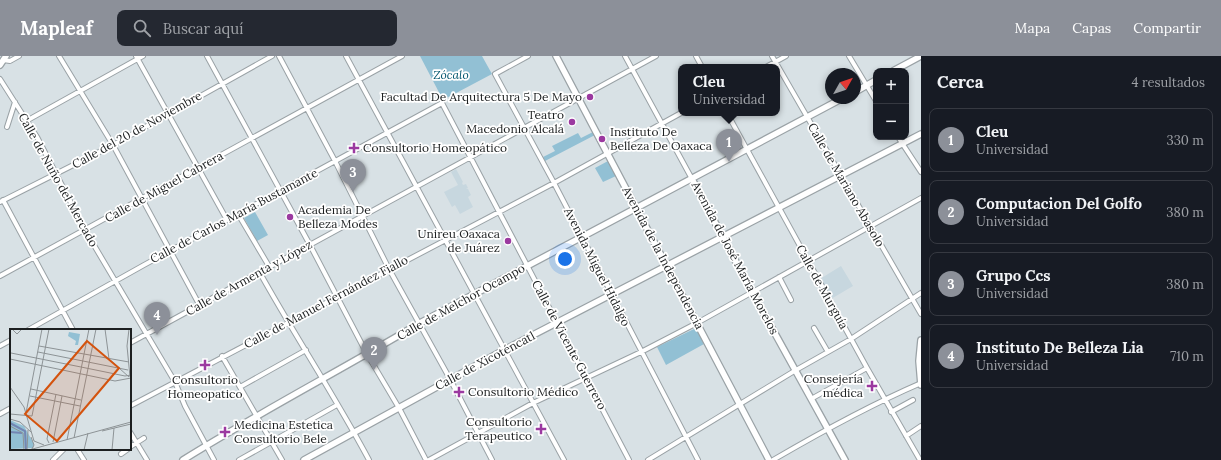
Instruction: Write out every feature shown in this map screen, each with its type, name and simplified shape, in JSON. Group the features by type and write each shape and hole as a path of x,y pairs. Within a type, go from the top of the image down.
{"main road":[{"name":"Avenida de la Independencia","path":"556,56 769,460"},
{"path":"899,68 921,56"},
{"path":"861,89 873,82"},
{"name":"Calle de Melchor Ocampo","path":"183,460 256,416 420,323 832,104"},
{"name":"Calle de Xicoténcatl","path":"304,460 504,350 921,134"},
{"name":"Avenida de José María Morelos","path":"692,179 722,237 845,460"},
{"path":"921,340 919,352 921,384"}],"street":[{"path":"3,60 10,61 19,56"},
{"path":"59,56 113,145 200,306"},
{"path":"28,120 137,57 143,56"},
{"path":"207,56 281,190 367,354 399,408 426,460"},
{"name":"Calle del 20 de Noviembre","path":"1,201 113,145 272,56"},
{"path":"280,56 389,269 420,323 492,460"},
{"path":"346,56 473,294 564,460"},
{"name":"Calle de Miguel Cabrera","path":"0,276 402,56"},
{"name":"Avenida Miguel Hidalgo","path":"528,56 495,74 554,183 698,460"},
{"name":"Avenida de José María Morelos","path":"625,56 692,179"},
{"name":"Calle de Armenta y López","path":"131,342 270,268 578,97 656,56"},
{"name":"Calle de Mariano Abasolo","path":"772,56 775,62"},
{"path":"771,64 786,56"},
{"path":"848,56 873,96"},
{"path":"137,57 228,220"},
{"name":"Calle de Mariano Abasolo","path":"780,71 921,314"},
{"name":"Calle de Nuño del Mercado","path":"0,79 28,120 57,173 85,230 145,334 175,382 185,406 214,460"},
{"path":"7,127 15,102"},
{"name":"Calle de Carlos María Bustamante","path":"30,329 442,103"},
{"name":"Calle de Vicente Guerrero","path":"442,103 629,460"},
{"name":"Calle de Manuel Fernández Fiallo","path":"131,405 222,356 288,323 336,296 554,183 678,115"},
{"name":"Calle de Murguía","path":"729,116 891,412 919,460"},
{"path":"900,140 921,172"},
{"path":"429,460 533,403 641,352 697,323 921,198"},
{"path":"1,201 72,329"},
{"path":"238,214 270,268"},
{"path":"260,273 288,323 323,379 368,459 362,460"},
{"path":"779,277 791,300"},
{"path":"648,460 796,370 851,339 921,293"},
{"path":"814,328 828,352"},
{"path":"0,346 10,341"},
{"path":"240,387 306,350"},
{"path":"222,356 282,460"},
{"path":"811,399 867,368"},
{"path":"773,460 828,428 884,399 921,384"},
{"path":"891,412 913,400"},
{"path":"239,460 337,405"},
{"path":"0,414 10,409"},
{"path":"906,436 921,426"},
{"path":"131,434 147,460"},
{"path":"131,447 144,438"},
{"path":"53,460 63,450"},
{"path":"78,450 84,460"},
{"path":"121,454 126,450"}],"shaded area":[{"path":"456,169 463,182 463,185 466,184 468,188 466,189 468,189 471,195 468,197 473,207 460,214 455,205 452,207 444,192 458,185 451,172"},
{"path":"841,266 853,286 831,299 820,279"}],"green space":[{"name":"Zócalo","path":"420,56 482,56 492,74 443,100"},
{"path":"593,132 595,135 545,161 543,157 555,151 552,146 578,133 581,138"},
{"path":"608,161 616,176 603,182 595,168"},
{"path":"255,212 268,235 257,241 244,218"},
{"path":"696,328 704,344 666,365 657,347"}],"place":[{"name":"Facultad De Arquitectura 5 De Mayo","path":"590,97"},
{"name":"Teatro Macedonio Alcalá","path":"572,122"},
{"name":"Instituto De Belleza De Oaxaca","path":"602,139"},
{"name":"Consultorio Homeopático","path":"354,148"},
{"name":"Cleu","path":"729,162"},
{"name":"Grupo Ccs","path":"353,192"},
{"name":"Academia De Belleza Modes","path":"290,217"},
{"name":"Unireu Oaxaca de Juárez","path":"508,241"},
{"name":"Instituto De Belleza Lia","path":"157,335"},
{"name":"Consultorio Homeopatico","path":"205,365"},
{"name":"Computacion Del Golfo","path":"374,370"},
{"name":"Consejería médica","path":"872,386"},
{"name":"Consultorio Médico","path":"459,392"},
{"name":"Consultorio Terapeutico","path":"541,429"},
{"name":"Medicina Estetica Consultorio Bele","path":"225,432"}]}
